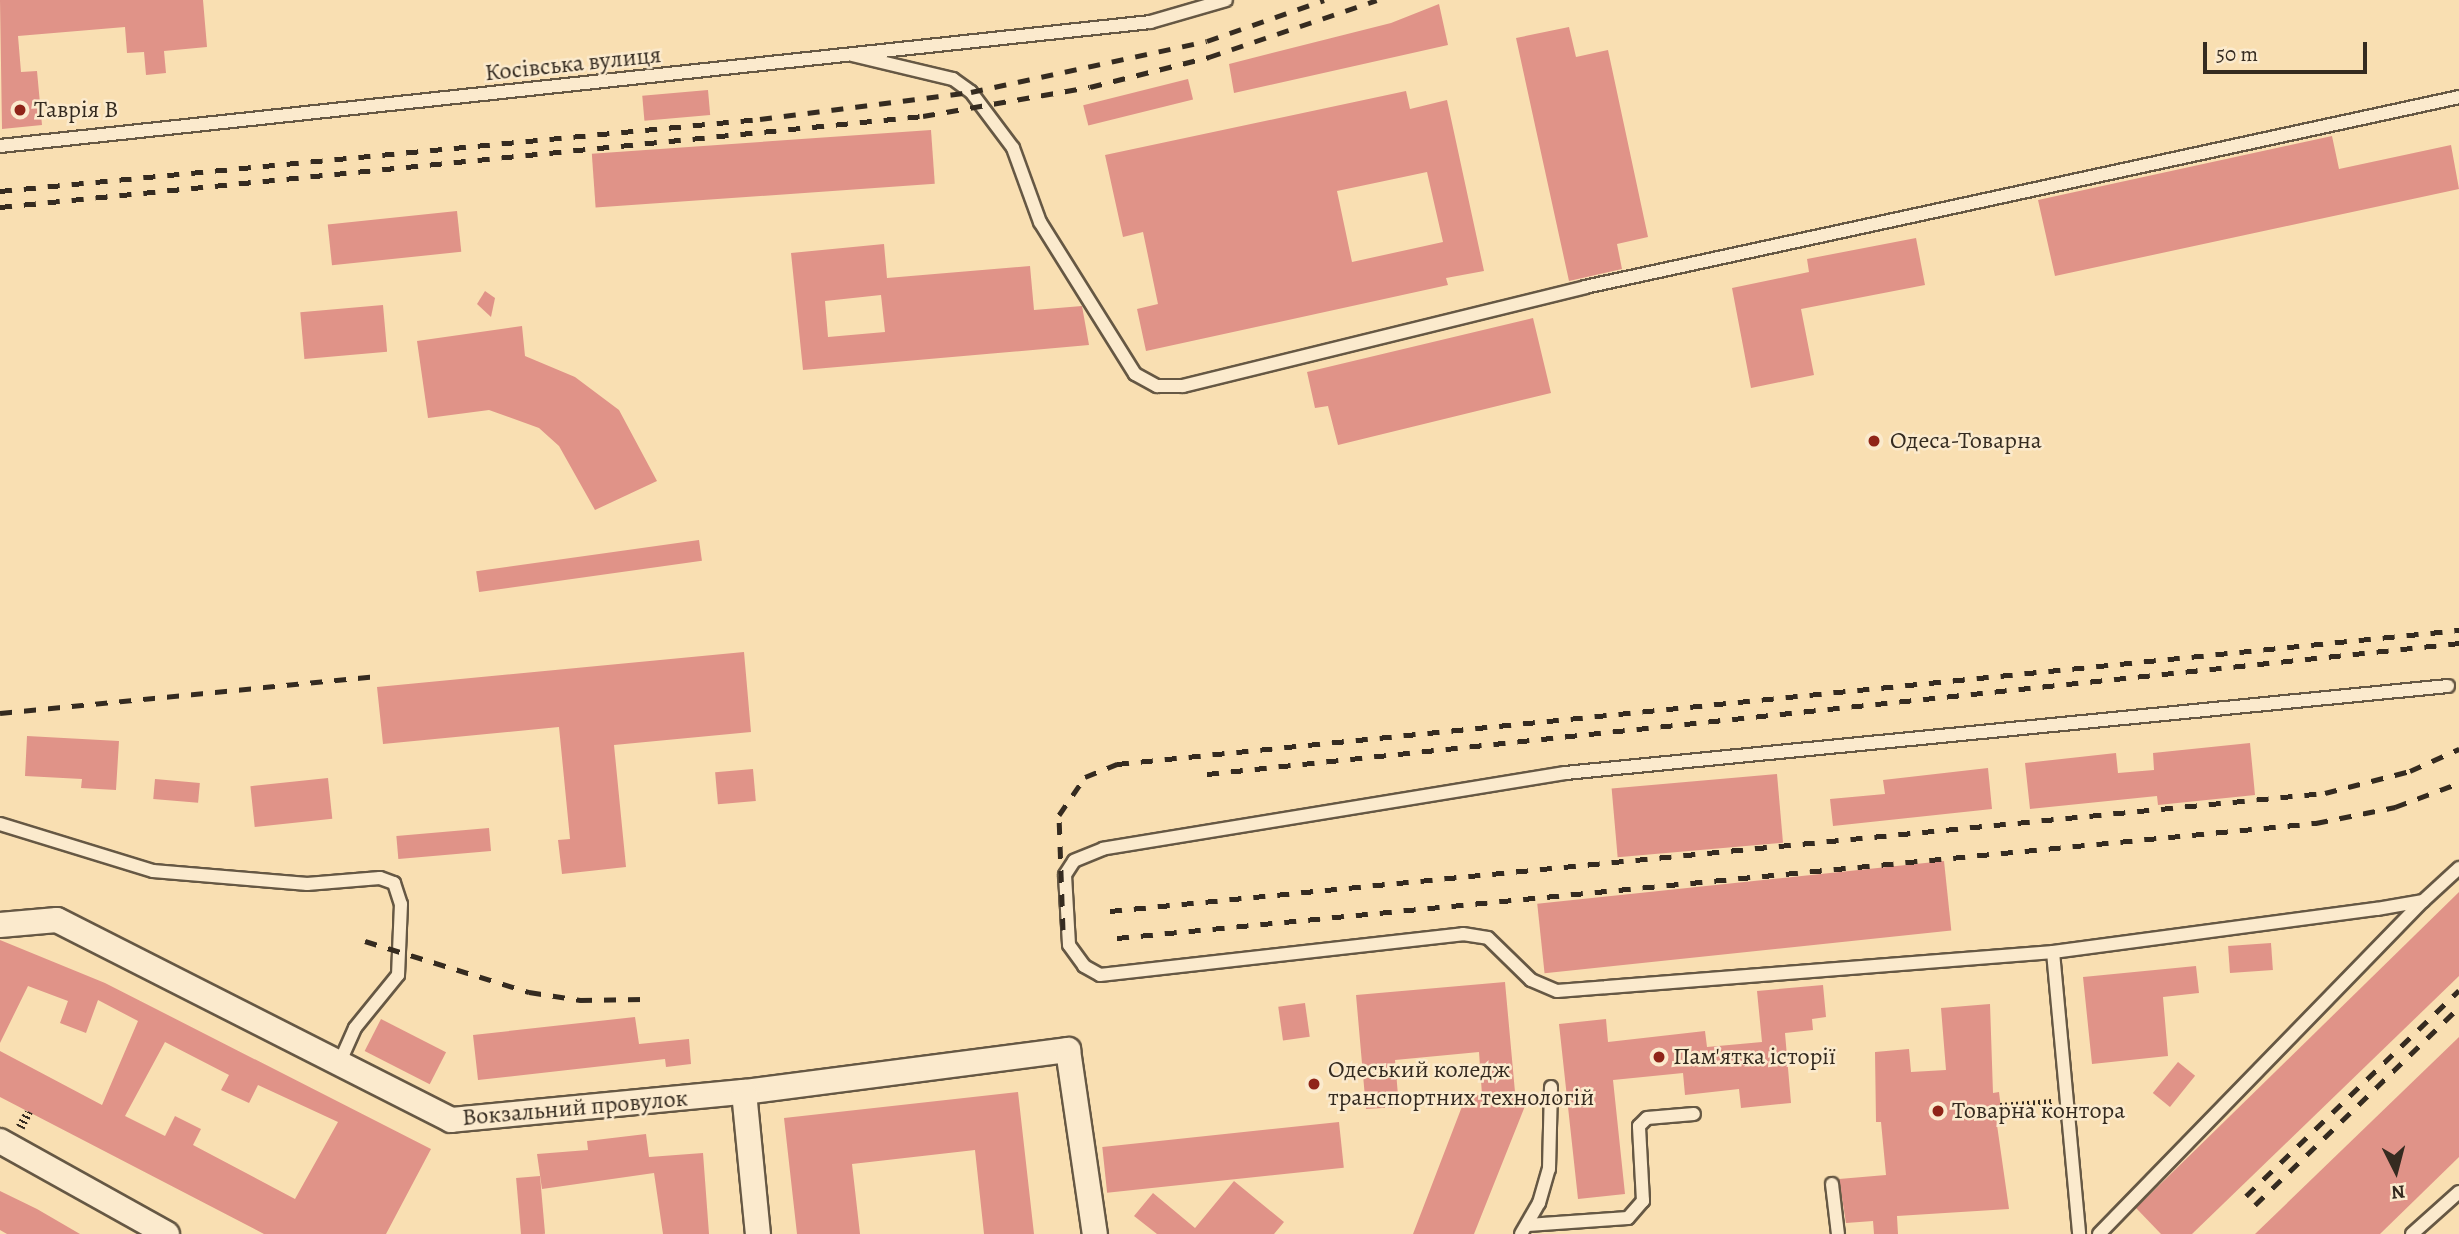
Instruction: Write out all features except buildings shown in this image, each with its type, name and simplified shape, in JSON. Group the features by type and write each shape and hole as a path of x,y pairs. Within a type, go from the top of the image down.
{"street":[{"name":"Вокзальний провулок","path":"0,925 57,920 451,1120 744,1092 1068,1050 1095,1234"},
{"path":"744,1092 758,1234"},
{"path":"12,1134 167,1234"}],"lane":[{"name":"Косівська вулиця","path":"0,146 1150,22 1226,0"},
{"path":"852,55 964,85 1013,148 1040,222 1135,374 1170,386 1585,287 2459,97"},
{"path":"2423,901 2053,952 1557,991 1531,980 1488,938 1463,934 1100,975 1084,966 1069,944 1065,875 1074,861 1103,849 1565,773 2448,686"},
{"path":"0,824 153,871 307,884 380,878 394,883 401,904 398,975 355,1028 339,1064"},
{"path":"2099,1234 2423,901 2459,868"},
{"path":"2053,952 2079,1234"},
{"path":"1551,1087 1549,1169 1525,1230 1629,1218 1643,1201 1639,1126 1647,1118 1694,1114"},
{"path":"1832,1184 1838,1234"},
{"path":"2412,1234 2459,1192"}],"path":[{"path":"2000,1105 2067,1100"},
{"path":"12,1134 28,1112"}],"railway":[{"path":"0,191 760,119 971,92 1207,41 1324,0"},
{"path":"0,207 923,116 1090,87 1209,57 1377,0"},
{"path":"1063,930 1059,815 1085,777 1117,764 2459,630"},
{"path":"1207,774 2459,643"},
{"path":"0,713 380,676"},
{"path":"1110,911 2325,793 2410,771 2459,749"},
{"path":"1117,938 2316,823 2395,807 2459,783"},
{"path":"365,941 529,992 580,1000 643,999"},
{"path":"2246,1196 2459,990"},
{"path":"2255,1205 2459,1007"}],"place":[{"name":"Таврія В","path":"20,110"},
{"name":"Одеса-Товарна","path":"1874,441"},
{"name":"Пам'ятка історії","path":"1659,1057"},
{"name":"Одеський коледж транспортних технологій","path":"1314,1084"},
{"name":"Товарна контора","path":"1938,1111"}]}
